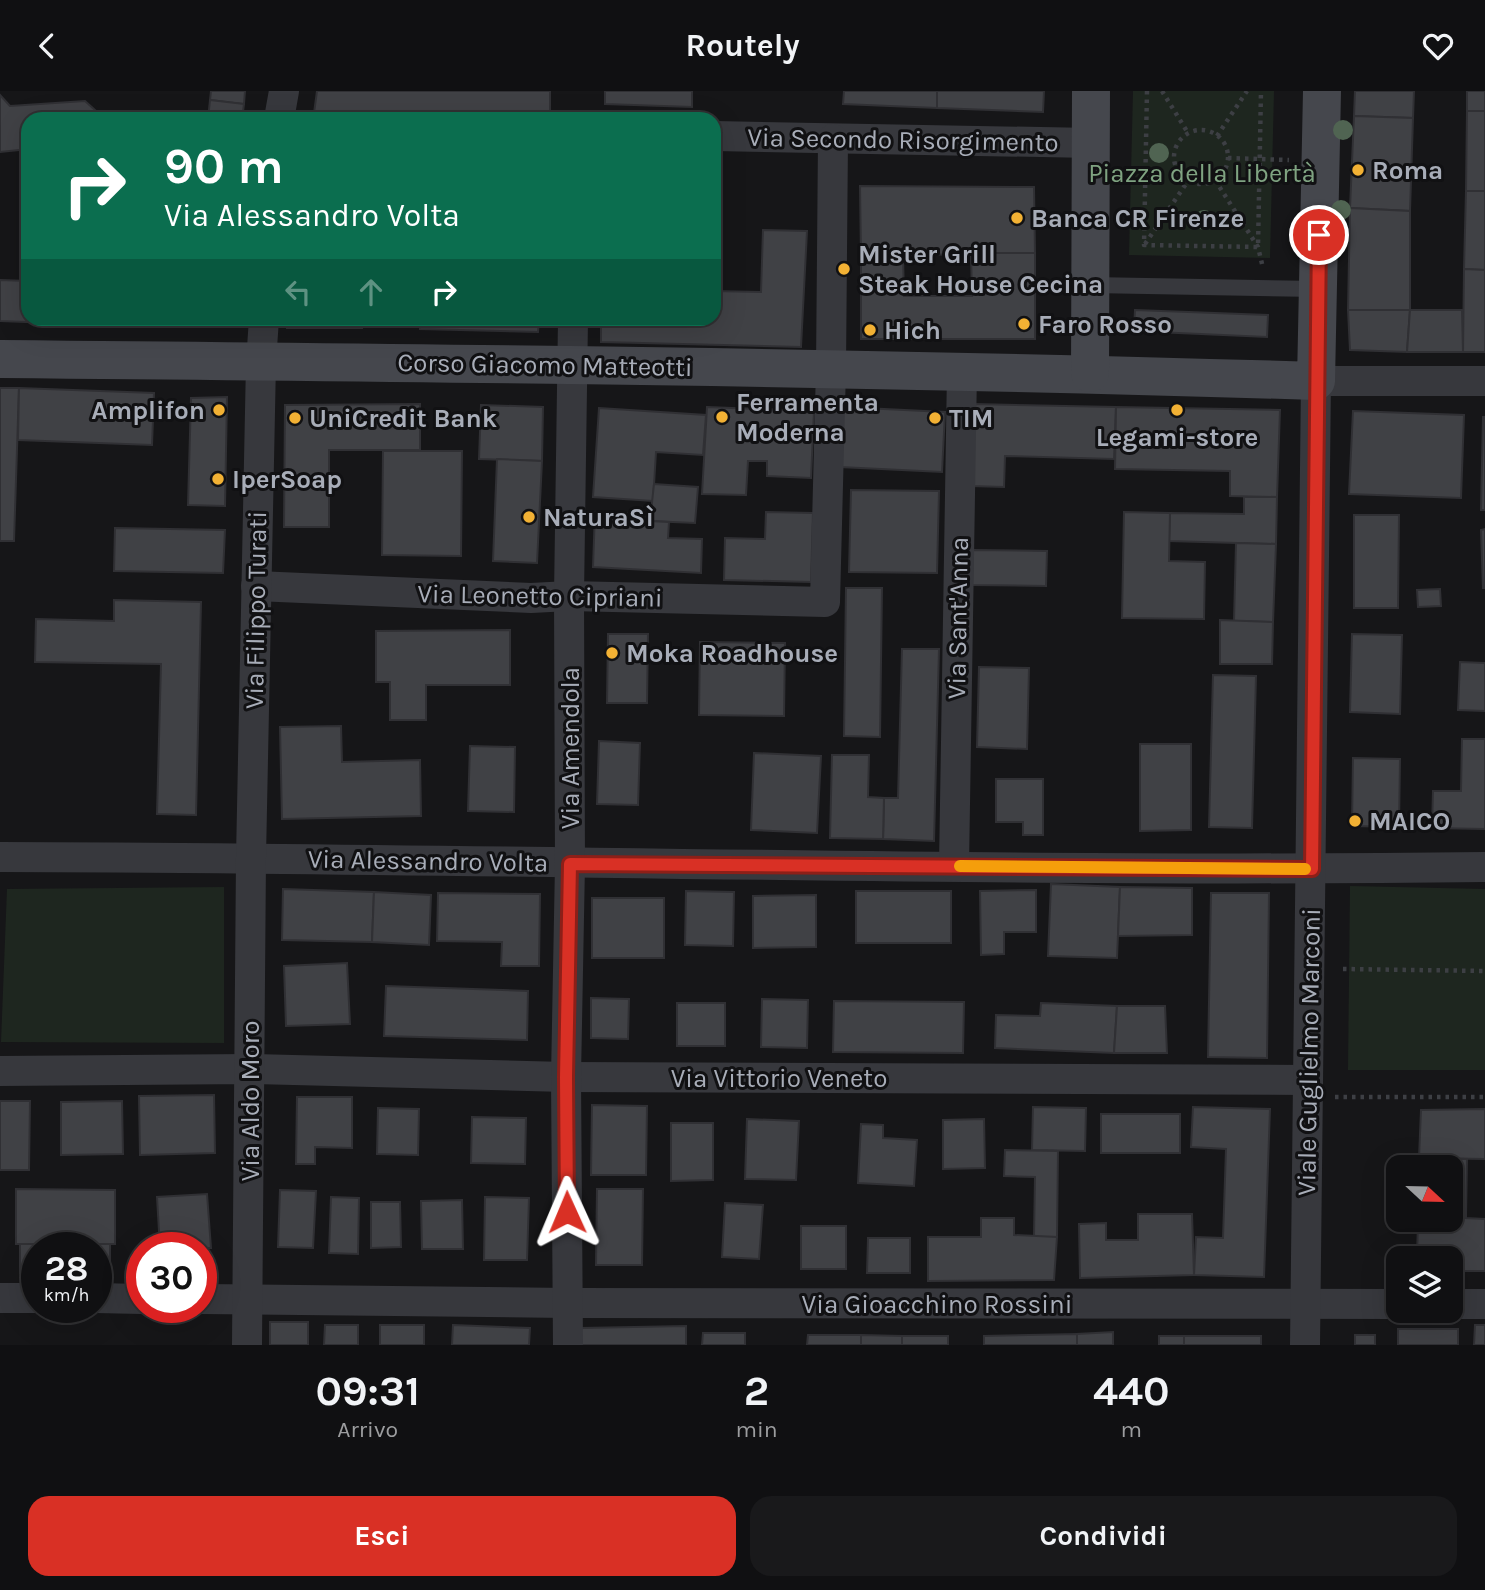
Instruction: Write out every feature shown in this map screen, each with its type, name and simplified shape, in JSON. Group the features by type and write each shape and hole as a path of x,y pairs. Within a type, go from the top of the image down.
{"street":[{"path":"280,112 284,91"},
{"path":"1090,373 1091,91"},
{"path":"1322,91 1316,380 1485,381"},
{"name":"Via Secondo Risorgimento","path":"721,137 1092,143"},
{"path":"831,369 833,139"},
{"name":"Via Filippo Turati","path":"250,857 264,326"},
{"name":"Via Amendola","path":"568,1345 566,1077 573,326"},
{"name":"Corso Giacomo Matteotti","path":"0,359 1090,373 1316,380"},
{"name":"Via Leonetto Cipriani","path":"256,586 531,598 569,596 825,602 831,369"},
{"name":"Via Sant'Anna","path":"954,866 962,371"},
{"name":"Viale Guglielmo Marconi","path":"1305,1345 1316,380"},
{"name":"Via Alessandro Volta","path":"0,857 250,857 570,864 1312,869 1485,867"},
{"name":"Via Aldo Moro","path":"247,1345 250,857"},
{"name":"Via Vittorio Veneto","path":"0,1071 250,1069 1308,1089"},
{"path":"0,1298 21,1298"},
{"name":"Via Gioacchino Rossini","path":"217,1299 568,1303 1386,1304"},
{"path":"1463,1304 1485,1304"}],"lane":[{"path":"1091,285 1318,289"}],"path":[{"path":"1144,245 1147,91"},
{"path":"1162,91 1188,134"},
{"path":"1217,136 1247,91"},
{"path":"1258,247 1261,91"},
{"path":"1205,131 1217,136 1225,146 1228,158 1224,171 1215,180 1202,184 1188,181 1178,173 1174,155 1181,139 1188,134 1205,131"},
{"path":"1228,158 1296,160 1321,155"},
{"path":"1215,180 1258,247"},
{"path":"1144,245 1188,181"},
{"path":"1144,245 1258,247"},
{"path":"1343,969 1485,971"},
{"path":"1308,1089 1485,1097"}],"green space":[{"name":"Piazza della Libertà","path":"1133,91 1274,91 1270,258 1129,255"},
{"path":"1350,886 1485,889 1485,1070 1348,1070"},
{"path":"224,887 224,1043 1,1042 7,889"}],"building":[{"path":"211,91 245,91 244,104 210,100"},
{"path":"317,91 550,91 550,112 314,112"},
{"path":"605,91 692,91 692,107 605,104"},
{"path":"844,91 937,91 937,108 843,104"},
{"path":"937,91 1044,91 1043,112 937,108"},
{"path":"1355,91 1414,91 1413,118 1354,116"},
{"path":"1467,91 1485,91 1485,111 1467,111"},
{"path":"0,95 10,106 85,101 97,112 21,112 21,150 0,152"},
{"path":"210,100 244,104 243,112 209,112"},
{"path":"1467,111 1485,111 1485,191 1466,191"},
{"path":"1354,116 1413,118 1410,211 1350,208"},
{"path":"860,186 1034,187 1035,253 861,256"},
{"path":"1466,191 1485,191 1485,270 1464,269"},
{"path":"1350,208 1410,211 1410,310 1348,310"},
{"path":"763,230 807,231 801,347 601,342 601,326 721,326 721,291 761,292"},
{"path":"971,253 1035,253 1035,339 861,339 861,256 903,255 904,296 972,296"},
{"path":"1464,269 1485,270 1485,352 1463,352"},
{"path":"0,280 21,281 21,322 0,321"},
{"path":"1135,310 1268,315 1267,337 1134,331"},
{"path":"1348,310 1410,310 1407,352 1350,350"},
{"path":"1410,310 1462,310 1463,352 1407,352"},
{"path":"287,326 362,326 362,328"},
{"path":"420,326 538,326 538,332 420,329"},
{"path":"0,388 19,388 14,541 0,541"},
{"path":"19,388 154,393 152,445 18,440"},
{"path":"227,397 225,506 188,505 191,398"},
{"path":"420,404 420,450 329,450 329,527 284,527 285,405"},
{"path":"973,404 1116,407 1114,459 1005,456 1004,487 971,486"},
{"path":"481,405 543,407 542,461 479,459"},
{"path":"707,407 814,411 811,478 767,476 767,461 748,461 746,495 702,494"},
{"path":"843,407 945,412 942,472 840,467"},
{"path":"1116,407 1280,410 1277,497 1230,496 1230,471 1115,469"},
{"path":"599,408 706,415 703,455 656,452 653,501 593,497"},
{"path":"1353,411 1464,415 1461,498 1349,494"},
{"path":"1483,417 1485,510 1481,510"},
{"path":"383,451 462,451 461,556 382,555"},
{"path":"497,459 542,461 537,563 493,561"},
{"path":"654,484 698,487 695,523 650,521"},
{"path":"851,490 939,491 937,573 849,572"},
{"path":"1244,497 1277,497 1276,544 1169,541 1170,513 1244,514"},
{"path":"595,512 650,514 650,521 669,522 668,538 702,539 701,573 593,567"},
{"path":"766,512 813,513 811,582 724,580 725,538 765,539"},
{"path":"1124,512 1170,513 1169,561 1205,562 1204,619 1122,618"},
{"path":"1354,515 1399,515 1398,608 1354,608"},
{"path":"115,528 225,530 223,573 114,571"},
{"path":"1485,529 1485,588 1483,588 1481,530"},
{"path":"1236,543 1276,544 1273,622 1234,621"},
{"path":"973,550 1047,551 1046,586 972,585"},
{"path":"846,588 882,588 880,737 844,736"},
{"path":"1440,589 1441,606 1418,607 1417,590"},
{"path":"114,600 201,602 196,815 157,814 161,664 35,662 36,619 114,621"},
{"path":"1220,620 1273,622 1272,664 1220,664"},
{"path":"510,630 510,685 426,685 426,720 390,720 390,682 376,682 376,631"},
{"path":"608,634 648,634 647,703 607,703"},
{"path":"1352,634 1402,635 1400,714 1350,712"},
{"path":"700,642 785,643 784,716 699,715"},
{"path":"902,649 939,649 934,841 883,839 884,798 898,798"},
{"path":"1460,662 1485,663 1485,711 1458,710"},
{"path":"979,667 1029,668 1027,749 977,747"},
{"path":"1213,675 1256,676 1252,828 1209,827"},
{"path":"341,726 342,762 420,760 421,816 282,819 280,727"},
{"path":"1462,739 1485,739 1485,829 1432,828 1433,791 1461,791"},
{"path":"599,741 640,743 638,805 597,804"},
{"path":"1140,744 1191,744 1191,830 1140,831"},
{"path":"470,746 515,747 514,812 468,811"},
{"path":"754,753 821,756 817,833 751,830"},
{"path":"832,755 869,755 868,797 884,798 883,839 830,838"},
{"path":"1353,758 1400,759 1399,827 1352,826"},
{"path":"996,779 1043,779 1043,835 1023,835 1023,822 996,822"},
{"path":"1051,884 1120,887 1117,958 1048,956"},
{"path":"1120,887 1192,888 1192,935 1118,936"},
{"path":"283,889 374,892 372,942 282,940"},
{"path":"1036,890 1036,932 1004,932 1004,954 981,955 980,891"},
{"path":"686,891 734,892 733,946 685,945"},
{"path":"856,891 951,891 951,943 856,943"},
{"path":"374,892 431,895 429,945 372,942"},
{"path":"438,893 540,894 539,966 501,966 502,942 437,941"},
{"path":"1211,893 1269,893 1267,1058 1208,1057"},
{"path":"816,895 816,947 753,948 753,896"},
{"path":"592,898 664,898 664,958 592,958"},
{"path":"347,963 350,1024 286,1026 284,966"},
{"path":"386,986 528,991 527,1040 384,1036"},
{"path":"591,998 629,999 628,1039 591,1038"},
{"path":"762,999 808,1000 807,1048 761,1047"},
{"path":"834,1001 964,1002 963,1053 833,1052"},
{"path":"677,1003 725,1003 725,1046 677,1046"},
{"path":"1041,1003 1117,1006 1114,1053 995,1048 996,1015 1040,1016"},
{"path":"1117,1006 1165,1006 1167,1053 1114,1053"},
{"path":"214,1095 215,1153 140,1155 139,1096"},
{"path":"297,1097 352,1097 352,1148 315,1147 315,1164 296,1164"},
{"path":"0,1101 30,1101 29,1170 0,1170"},
{"path":"122,1101 123,1154 61,1155 61,1102"},
{"path":"592,1105 647,1106 646,1175 591,1175"},
{"path":"1033,1107 1086,1108 1085,1151 1032,1150"},
{"path":"1193,1107 1270,1109 1264,1277 1194,1275 1196,1237 1223,1238 1226,1149 1191,1147"},
{"path":"378,1108 419,1109 418,1155 377,1154"},
{"path":"1485,1109 1485,1159 1463,1159 1463,1155 1419,1155 1421,1110"},
{"path":"1101,1114 1180,1114 1180,1153 1101,1153"},
{"path":"472,1117 526,1118 525,1164 471,1163"},
{"path":"747,1119 799,1121 796,1180 745,1179"},
{"path":"984,1119 985,1168 943,1169 943,1120"},
{"path":"671,1123 713,1123 713,1180 671,1181"},
{"path":"861,1124 883,1125 883,1138 917,1140 914,1186 858,1183"},
{"path":"1005,1150 1058,1151 1057,1237 1034,1237 1035,1177 1004,1176"},
{"path":"1463,1159 1467,1159 1466,1218 1485,1219 1485,1271 1463,1271 1463,1246 1417,1246 1418,1232 1463,1232"},
{"path":"16,1189 115,1190 115,1244 112,1244 112,1232 21,1232 21,1244 16,1244"},
{"path":"597,1189 643,1189 642,1265 596,1265"},
{"path":"280,1190 316,1191 313,1248 278,1247"},
{"path":"207,1194 210,1232 159,1232 157,1197"},
{"path":"331,1197 359,1198 358,1254 329,1253"},
{"path":"485,1197 529,1198 527,1260 484,1260"},
{"path":"462,1200 463,1249 422,1249 421,1201"},
{"path":"371,1202 400,1202 401,1247 371,1248"},
{"path":"725,1203 763,1205 759,1259 722,1257"},
{"path":"1138,1214 1192,1214 1194,1275 1080,1278 1079,1224 1106,1223 1106,1240 1138,1240"},
{"path":"981,1218 1014,1218 1014,1235 1057,1237 1054,1280 928,1281 928,1237 981,1237"},
{"path":"801,1226 846,1226 846,1269 801,1269"},
{"path":"868,1238 910,1238 910,1273 867,1273"},
{"path":"270,1322 308,1322 308,1345 270,1345"},
{"path":"325,1325 358,1325 358,1345 324,1345"},
{"path":"380,1325 424,1325 424,1345 380,1345"},
{"path":"453,1325 530,1328 529,1345 452,1345"},
{"path":"1475,1325 1485,1325 1485,1345 1474,1345"},
{"path":"686,1326 686,1345 581,1345 581,1328"},
{"path":"1398,1329 1458,1329 1458,1345 1398,1345"},
{"path":"1113,1332 1113,1345 1077,1345 1077,1334"},
{"path":"703,1333 745,1333 745,1345 702,1345"},
{"path":"1077,1334 1077,1345 984,1345 984,1336"},
{"path":"808,1335 861,1335 861,1345 807,1345"},
{"path":"861,1335 902,1336 902,1345 861,1345"},
{"path":"1355,1335 1375,1335 1375,1345 1355,1345"},
{"path":"902,1336 948,1336 948,1345 902,1345"},
{"path":"1159,1336 1184,1336 1184,1345 1159,1345"},
{"path":"1184,1336 1261,1336 1261,1345 1184,1345"}],"slow traffic":[{"path":"960,866 1305,869"}],"place":[{"name":"Roma","path":"1358,170"},
{"name":"Banca CR Firenze","path":"1017,218"},
{"name":"Mister Grill Steak House Cecina","path":"844,269"},
{"name":"Faro Rosso","path":"1024,324"},
{"name":"Hich","path":"870,330"},
{"name":"Amplifon","path":"219,410"},
{"name":"Legami-store","path":"1177,410"},
{"name":"Ferramenta Moderna","path":"722,417"},
{"name":"UniCredit Bank","path":"295,418"},
{"name":"TIM","path":"935,418"},
{"name":"IperSoap","path":"218,479"},
{"name":"NaturaSì","path":"529,517"},
{"name":"Moka Roadhouse","path":"612,653"},
{"name":"MAICO","path":"1355,821"}],"route":[{"path":"567,1212 566,1077 570,864 1312,869 1319,235"}]}
